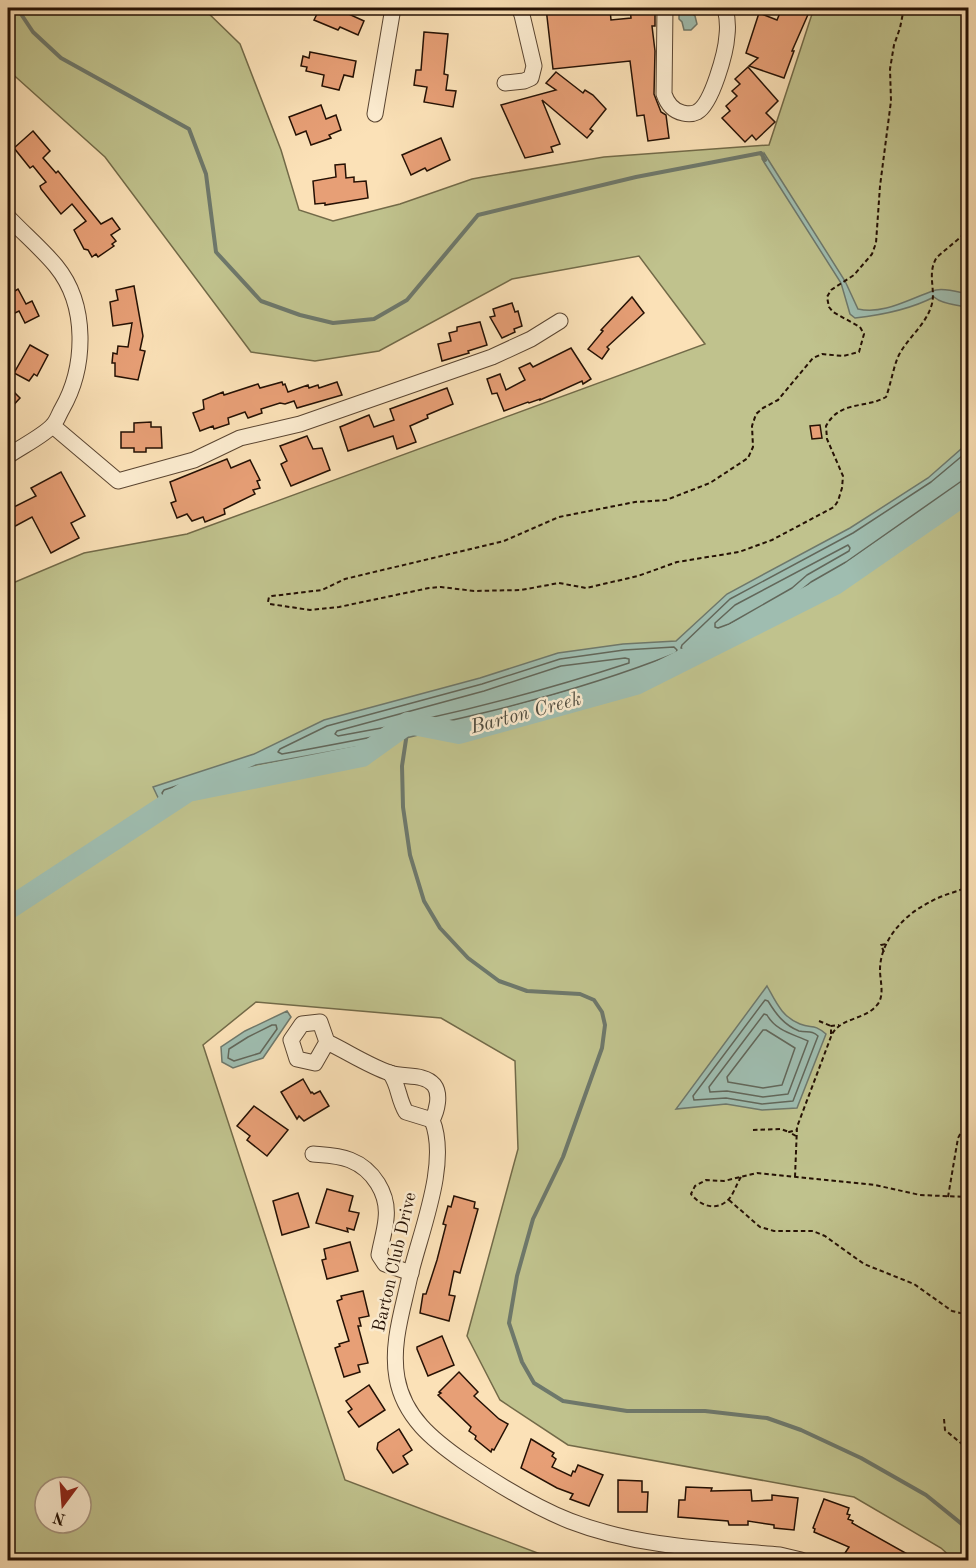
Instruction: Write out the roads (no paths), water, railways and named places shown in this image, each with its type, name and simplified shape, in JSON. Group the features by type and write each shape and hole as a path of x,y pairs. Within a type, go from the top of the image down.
{"street":[{"path":"375,114 393,8"},
{"path":"505,83 531,78 534,66 519,8"},
{"path":"665,8 664,94 668,103 678,112 686,114 697,112 710,94 727,36 726,8"},
{"path":"8,217 57,267 73,293 80,320 74,386 53,426 8,456"},
{"path":"53,426 118,481 194,460 240,438 300,424 492,357 531,339 560,321"},
{"name":"Barton Club Drive","path":"327,1042 390,1073 422,1078 434,1085 437,1093 436,1113 432,1120 436,1130 438,1151 436,1177 411,1273 395,1350 397,1379 412,1415 438,1443 519,1496 556,1516 586,1527 657,1544 801,1560"},
{"path":"390,1073 397,1083 399,1096 406,1112 432,1120"},
{"path":"313,1154 338,1156 350,1160 368,1172 375,1180 384,1195 387,1218 379,1255 385,1264 411,1273"}],"water":[{"path":"679,11 689,11 695,16 697,24 691,30 684,30 679,19"},
{"path":"764,153 845,281 858,309 888,308 936,290 952,290 968,294 968,308 946,303 934,297 895,311 855,318 850,314 841,283 762,159"},
{"path":"968,443 968,484 849,567 814,587 800,599 734,636 640,674 492,717 406,738 256,765 163,808 153,787 254,754 324,720 480,678 558,653 623,644 676,641 727,594 850,528 928,478"},
{"path":"767,986 780,1008 789,1017 800,1024 818,1028 826,1034 797,1108 762,1110 726,1104 676,1109"},
{"path":"287,1011 291,1017 263,1058 233,1068 222,1062 221,1047 245,1031"}],"waterway":[{"path":"17,8 33,32 61,58 189,129 206,174 216,252 261,301 300,315 333,323 374,319 407,300 478,215 636,177 761,153 765,160"},
{"name":"Barton Creek","path":"8,909 188,791 362,756 408,723 459,733 636,684 835,584 968,492"},
{"path":"407,733 402,766 403,807 410,855 424,901 440,928 468,958 499,981 527,991 580,994 594,1000 602,1012 605,1025 602,1048 563,1157 533,1219 517,1276 509,1323 522,1362 534,1383 563,1401 627,1411 705,1411 767,1418 801,1430 861,1458 926,1495 968,1529"}]}
